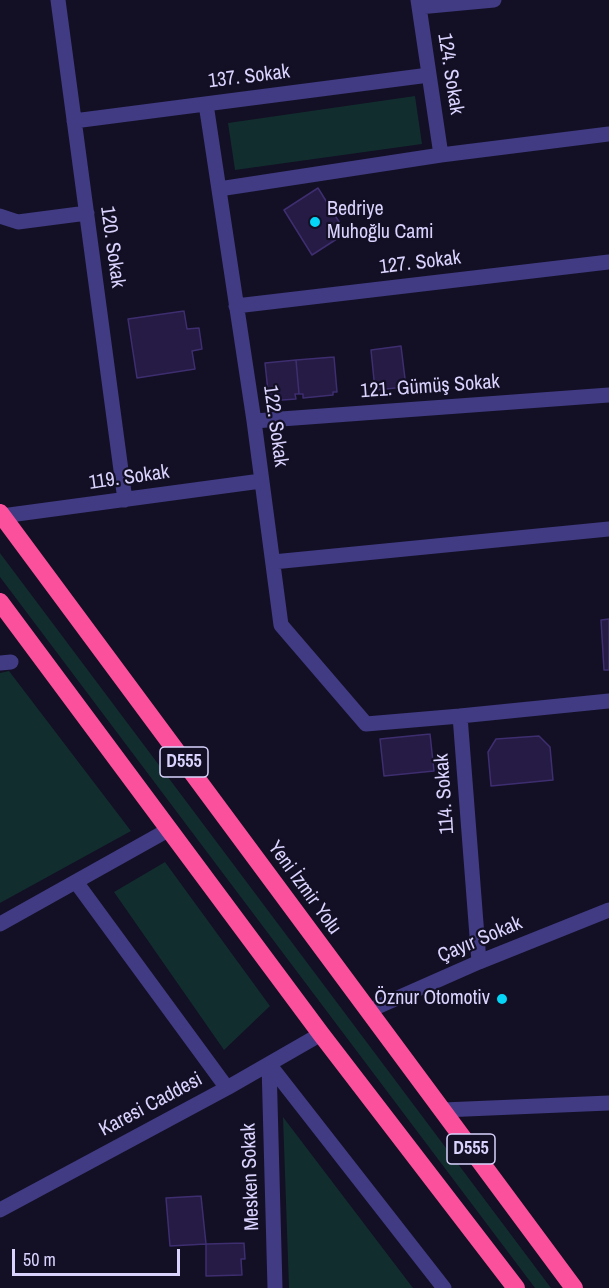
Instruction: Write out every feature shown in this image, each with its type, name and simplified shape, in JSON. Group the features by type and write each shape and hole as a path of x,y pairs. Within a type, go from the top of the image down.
{"highway":[{"name":"Yeni İzmir Yolu","path":"1,514 574,1288"},
{"name":"D555","path":"0,602 321,1034 516,1288"}],"street":[{"name":"120. Sokak","path":"57,0 125,500"},
{"path":"418,4 494,0"},
{"name":"124. Sokak","path":"418,4 441,155"},
{"name":"137. Sokak","path":"74,121 429,75"},
{"name":"122. Sokak","path":"206,104 282,625 366,724 460,716"},
{"path":"219,189 441,155 609,134"},
{"path":"0,216 18,222 87,213"},
{"name":"127. Sokak","path":"236,306 609,262"},
{"name":"121. Gümüş Sokak","path":"254,422 609,395"},
{"name":"119. Sokak","path":"1,514 261,481"},
{"path":"273,562 609,529"},
{"path":"460,716 609,701"},
{"name":"114. Sokak","path":"460,716 479,962"},
{"path":"0,924 168,830"},
{"path":"76,882 228,1088"},
{"name":"Çayır Sokak","path":"368,1011 479,962 609,910"},
{"name":"Karesi Caddesi","path":"0,1210 228,1088 321,1034"},
{"path":"268,1064 444,1288"},
{"name":"Mesken Sokak","path":"268,1064 275,1288"},
{"path":"442,1110 609,1103"}],"green space":[{"path":"415,96 422,144 235,170 228,123"},
{"path":"0,553 551,1288 535,1288 0,577"},
{"path":"9,671 131,831 0,903 0,673"},
{"path":"165,862 270,1006 224,1050 114,892"},
{"path":"283,1117 413,1288 289,1288"}],"building":[{"name":"Bedriye Muhoğlu Cami","path":"318,188 346,233 312,255 284,210"},
{"path":"184,311 187,329 199,328 202,349 192,351 195,369 137,378 128,319"},
{"path":"401,346 406,387 375,390 371,350"},
{"path":"334,357 337,392 333,392 333,395 303,398 303,394 299,394 296,360"},
{"path":"296,360 299,394 295,394 296,399 269,401 265,363"},
{"path":"609,619 609,670 604,670 601,620"},
{"path":"430,734 434,771 384,776 380,739"},
{"path":"539,736 550,747 553,780 491,786 488,752 496,739"},
{"path":"201,1196 206,1244 170,1246 166,1198"},
{"path":"244,1243 245,1259 241,1259 242,1275 206,1276 206,1244"}],"place":[{"name":"Bedriye Muhoğlu Cami","path":"315,222"},
{"name":"Öznur Otomotiv","path":"502,999"}]}
